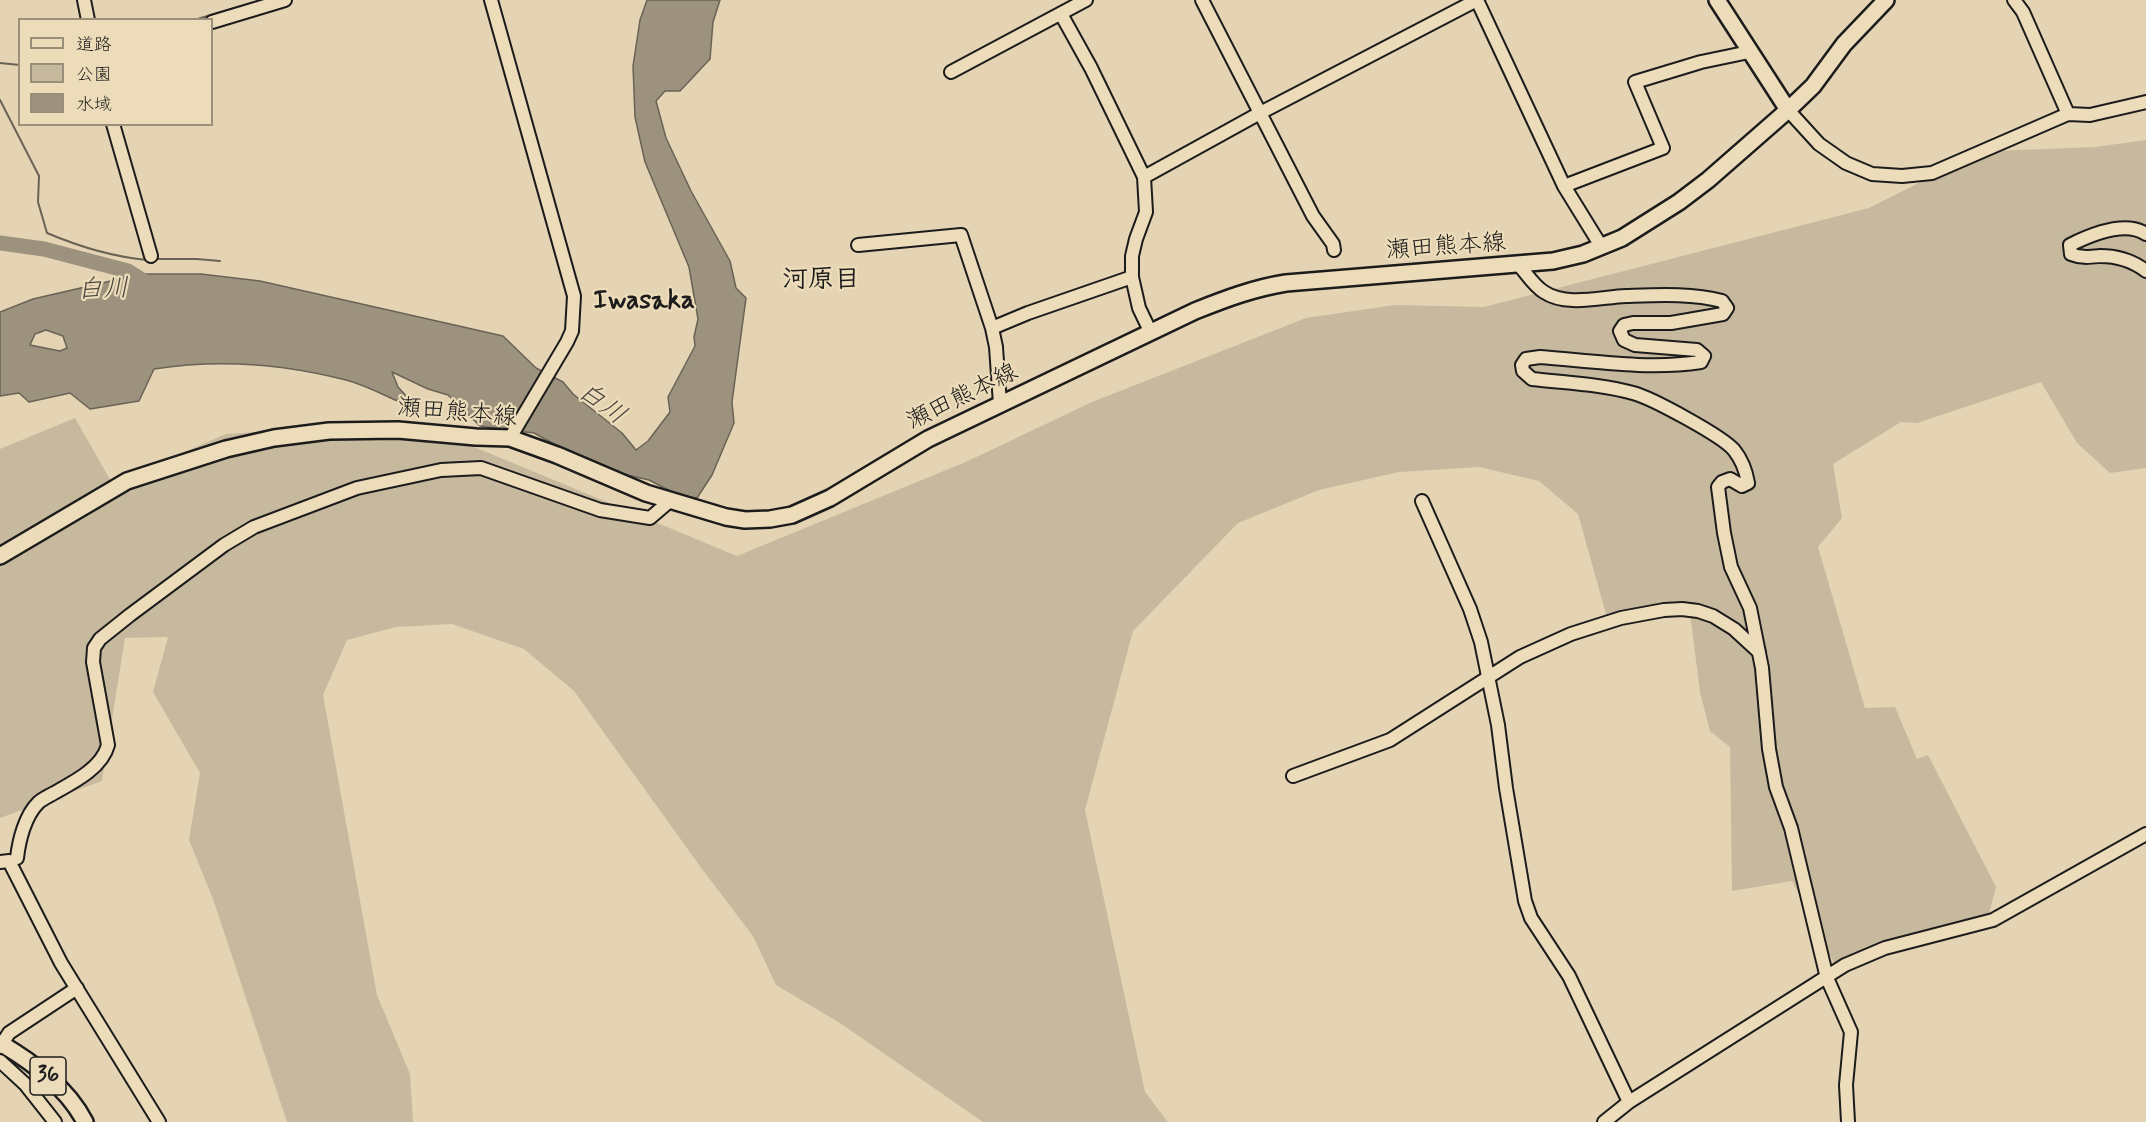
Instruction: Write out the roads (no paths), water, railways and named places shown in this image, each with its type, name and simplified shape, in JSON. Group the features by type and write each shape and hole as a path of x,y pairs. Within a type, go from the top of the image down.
{"main road":[{"path":"1717,0 1788,110"},
{"name":"瀬田熊本線","path":"0,556 127,481 198,458 274,438 329,431 398,430 476,438 512,435 646,494 726,517 745,520 792,515 839,493 928,439 1000,404 1215,303 1259,288 1321,280 1552,261 1583,254 1622,238 1679,202 1788,110 1813,86 1862,23 1886,0"},
{"name":"36","path":"1,1044 23,1057 47,1076 85,1122"}],"street":[{"path":"84,0 88,18"},
{"path":"213,22 285,0"},
{"path":"491,0 574,296 572,330 567,342 512,435"},
{"path":"951,72 1086,0"},
{"path":"1202,0 1313,216 1333,244 1334,250"},
{"path":"1144,177 1260,113 1477,0 1564,186 1601,246"},
{"path":"2014,0 2024,12 2068,114"},
{"path":"1061,14 1091,68 1144,177 1146,212 1132,256 1132,277 1139,309 1151,333"},
{"path":"1564,186 1663,148 1635,82 1701,62 1749,52"},
{"path":"1788,110 1819,144 1846,163 1872,174 1902,176 1932,172 2068,114 2090,115 2146,102"},
{"path":"114,126 151,255"},
{"path":"2146,234 2129,228 2110,230 2070,245 2071,254 2078,257 2103,256 2123,259 2146,271"},
{"path":"858,245 961,236 992,328 996,347 1000,404"},
{"path":"1519,265 1543,292 1556,297 1580,300 1636,296 1705,296 1722,301 1727,308 1723,314 1696,320 1671,323 1633,323 1624,325 1620,330 1624,340 1635,345 1697,350 1704,356 1701,362 1666,365 1626,364 1539,357 1526,359 1522,365 1523,371 1532,379 1636,393 1725,442 1734,450 1746,470 1748,483 1742,486 1730,478 1722,482 1718,488 1724,533 1731,567 1750,608 1762,668 1769,749 1776,787 1791,828 1827,978 1851,1032 1846,1085 1848,1122"},
{"path":"992,328 1132,277"},
{"path":"17,858 27,821 39,802 68,786 97,765 106,753 108,745 93,662 94,648 100,639 224,545 254,527 357,488 441,470 465,468 481,468 614,513 650,518 671,500"},
{"path":"1422,501 1470,609 1481,642 1489,676 1525,901 1531,918 1569,976 1629,1102"},
{"path":"1293,776 1390,740 1520,657 1571,634 1621,618 1664,610 1690,610 1713,616 1734,629 1759,652"},
{"path":"1604,1122 1629,1102 1845,965 1885,948 1993,920 2146,834"},
{"path":"0,862 9,861 61,963 159,1122"},
{"path":"1,1044 9,1033 77,988"},
{"path":"0,1061 25,1084 55,1122"}],"water":[{"name":"白川","path":"647,0 720,0 713,22 710,59 680,91 665,91 656,101 666,138 691,191 730,261 736,288 746,298 732,402 734,423 712,475 697,498 680,496 649,480 600,469 534,433 480,426 448,395 428,389 392,372 398,387 418,409 346,380 299,370 226,364 154,369 139,401 90,409 70,393 29,402 19,393 0,396 0,312 33,299 141,274 201,274 260,281 503,336 536,368 563,382 573,394 622,433 636,450 648,441 670,412 668,397 695,346 694,337 698,319 689,267 645,162 635,117 633,66 640,20","holes":["46,330 63,336 67,348 60,351 30,345 35,334"]}],"waterway":[{"path":"201,18 261,0"},
{"path":"0,63 18,65"},
{"path":"0,100 39,176 38,202 47,233 96,251 148,260"},
{"name":"白川","path":"0,243 44,249 128,271 152,286"},
{"path":"154,259 220,261"}],"district":[{"name":"河原目","path":"821,282"},
{"name":"Iwasaka","path":"644,302"}]}
